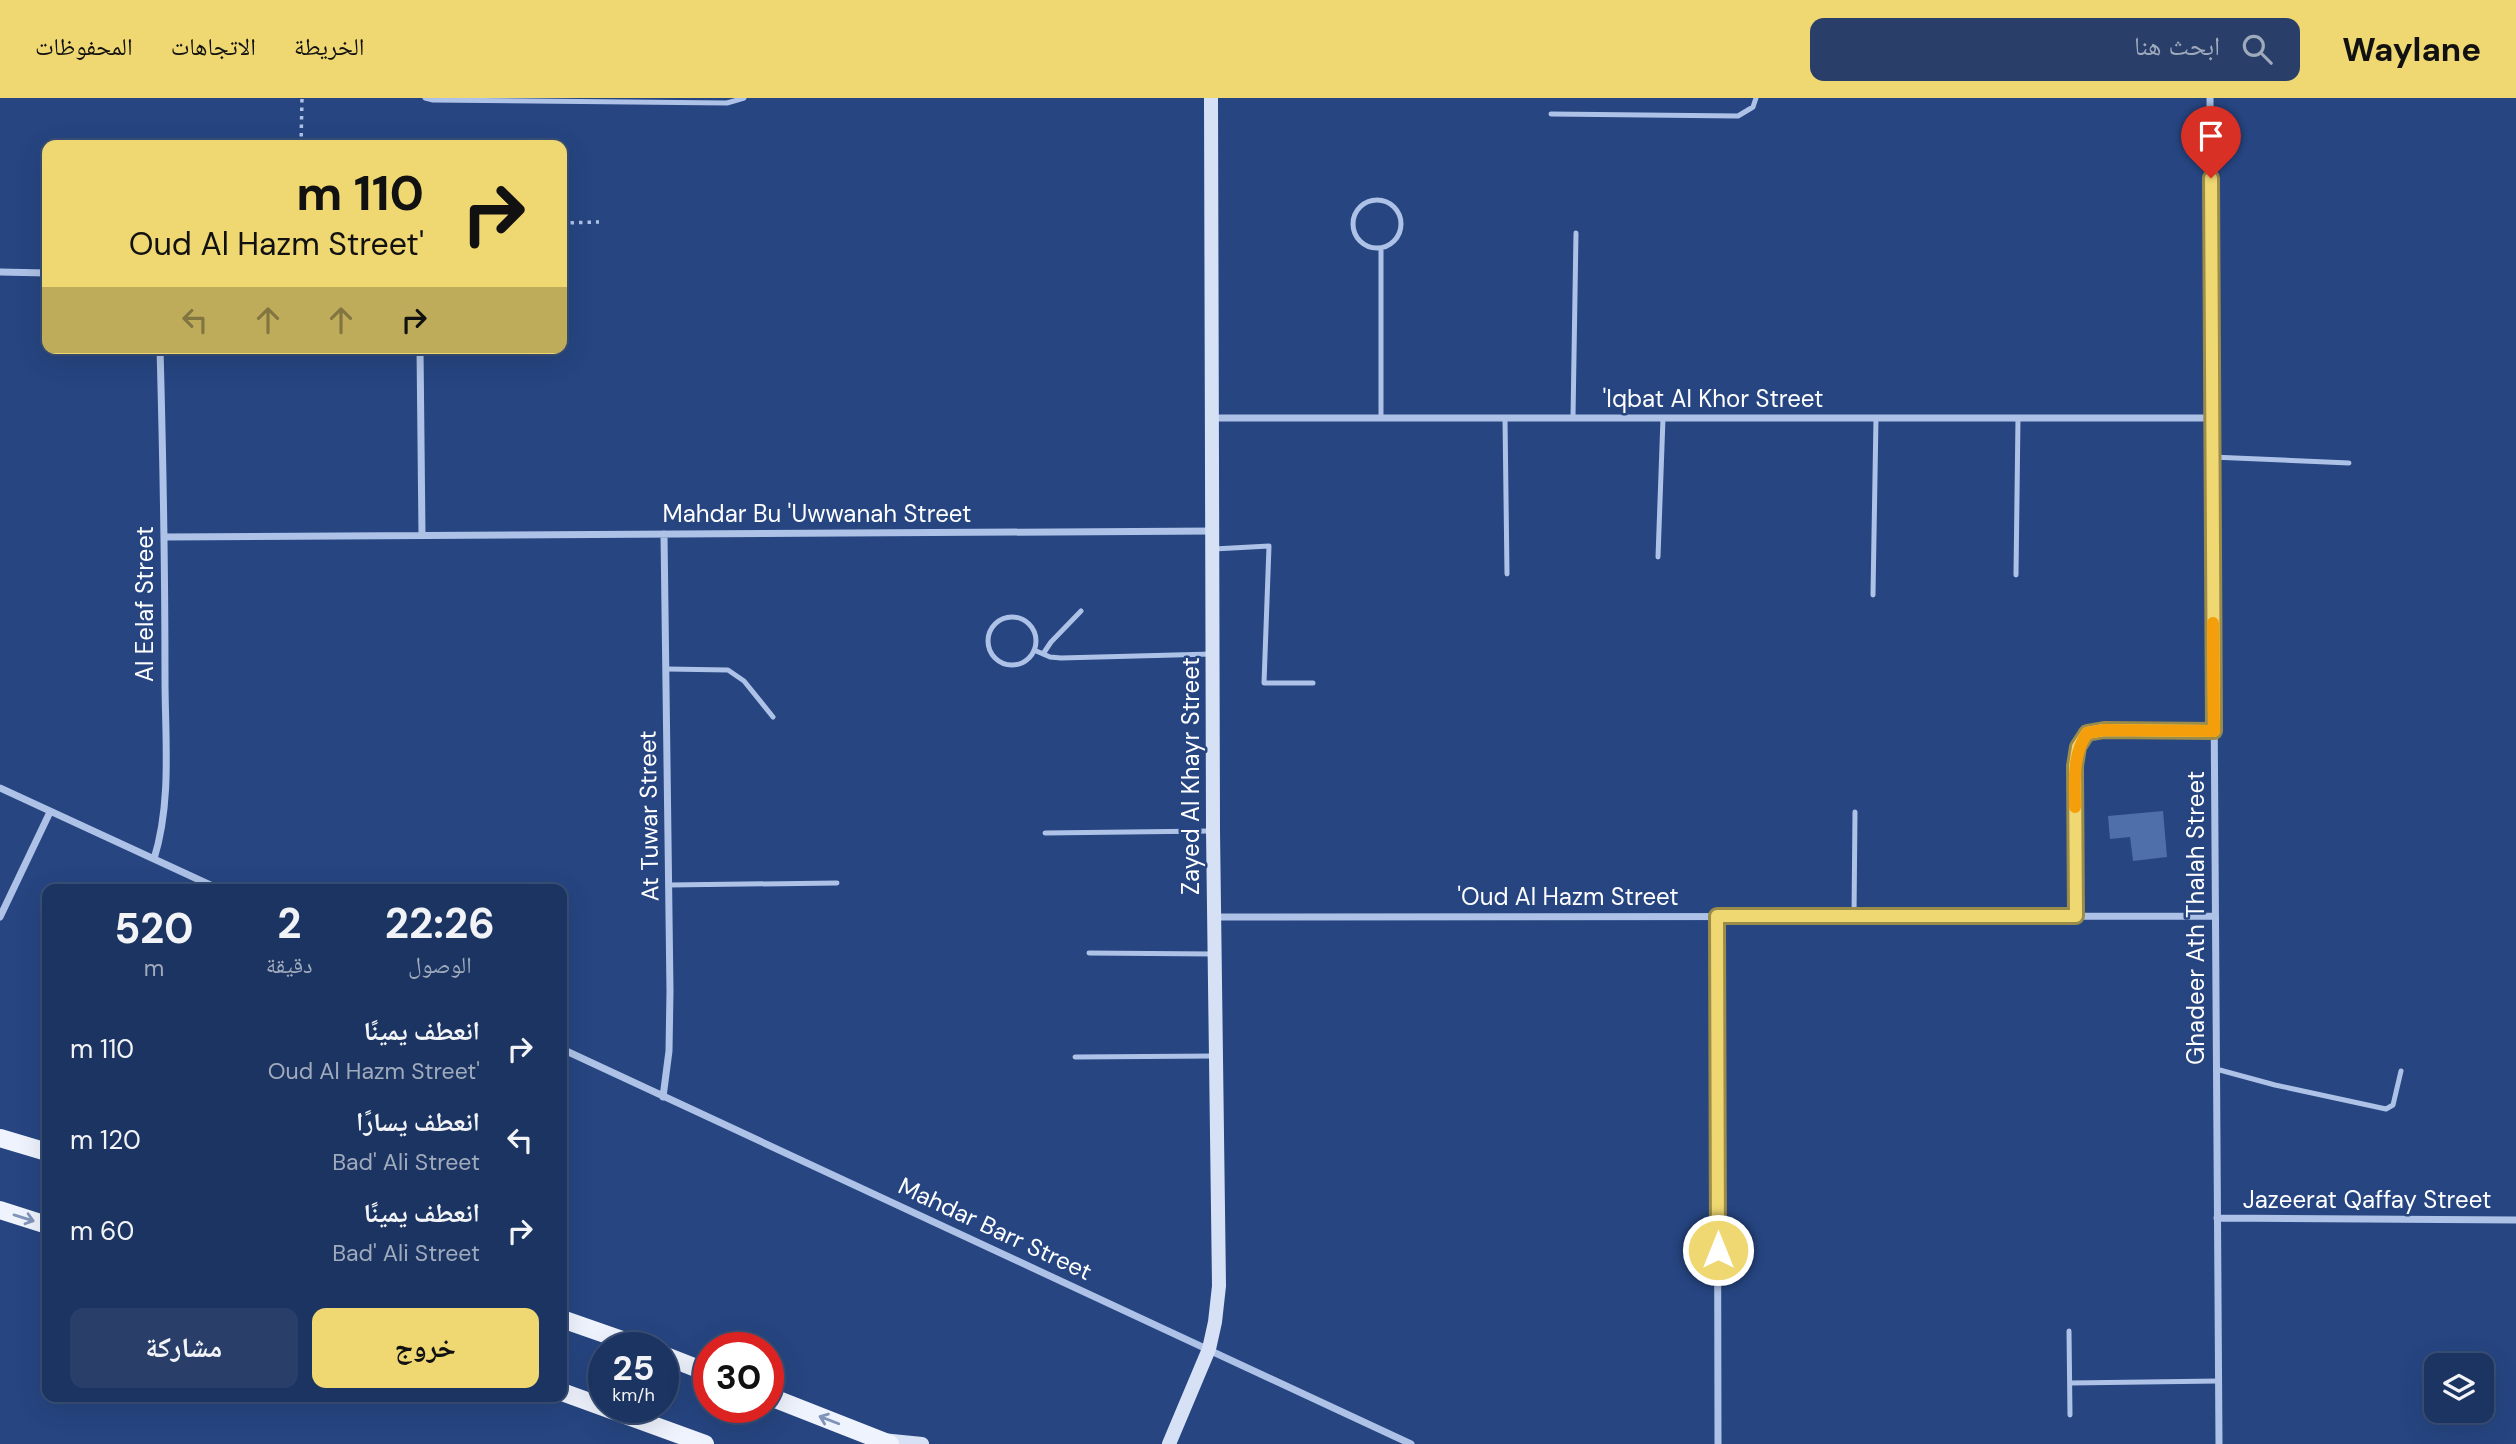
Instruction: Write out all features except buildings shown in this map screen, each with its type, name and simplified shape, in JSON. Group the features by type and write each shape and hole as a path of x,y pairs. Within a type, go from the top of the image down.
{"main road":[{"path":"0,1138 42,1151"},
{"path":"0,1210 42,1223"},
{"path":"567,1321 599,1332"},
{"path":"567,1394 705,1444"},
{"path":"784,1402 886,1442"}],"street":[{"name":"Zayed Al Khayr Street","path":"1169,1444 1209,1349 1219,1286 1213,831 1214,418 1211,98"},
{"name":"Ghadeer Ath Thalah Street","path":"2210,98 2219,1444"},
{"path":"0,272 42,272"},
{"name":"Al Eelaf Street","path":"154,859 164,813 165,537 160,354"},
{"path":"420,354 422,535"},
{"name":"'Iqbat Al Khor Street","path":"1214,418 2212,418"},
{"name":"Mahdar Bu 'Uwwanah Street","path":"165,537 1214,531"},
{"name":"At Tuwar Street","path":"663,1097 669,1039 664,534"},
{"path":"0,788 208,884"},
{"path":"0,917 50,812"},
{"path":"1717,916 1718,1444"},
{"name":"'Oud Al Hazm Street","path":"1214,917 2215,916"},
{"name":"Mahdar Barr Street","path":"567,1051 1411,1444"},
{"name":"Jazeerat Qaffay Street","path":"2217,1218 2516,1220"},
{"path":"886,1442 922,1444"}],"lane":[{"path":"425,98 713,103 744,98"},
{"path":"1551,114 1738,116 1752,107 1756,98"},
{"path":"1373,199 1389,202 1394,207 1399,213 1402,228 1395,242 1381,249 1366,247 1355,235 1352,220 1359,206 1373,199"},
{"path":"1573,418 1576,233"},
{"path":"1381,249 1381,418"},
{"path":"1505,418 1507,573"},
{"path":"1658,557 1663,418"},
{"path":"1873,595 1876,418"},
{"path":"2016,575 2018,418"},
{"path":"2212,457 2349,463"},
{"path":"1214,549 1269,546 1264,683 1312,683"},
{"path":"1043,654 1081,611"},
{"path":"1013,616 1027,622 1035,635 1034,650 1025,662 1010,666 996,660 988,647 989,632 998,620 1013,616"},
{"path":"1034,650 1061,658 1213,654"},
{"path":"667,669 728,670 744,681 773,717"},
{"path":"2076,916 2075,766 2078,747 2087,733 2104,730 2214,731"},
{"path":"1854,916 1855,812"},
{"path":"1045,833 1213,831"},
{"path":"669,885 837,883"},
{"path":"1089,953 1215,954"},
{"path":"1075,1057 1216,1056"},
{"path":"2216,1069 2386,1109 2393,1105 2400,1071"},
{"path":"2069,1331 2070,1415"},
{"path":"2070,1383 2218,1381"}],"path":[{"path":"300,140 302,98"},
{"path":"567,223 599,222"}],"slow traffic":[{"path":"2075,807 2078,747 2087,733 2104,730 2214,731 2213,623"}],"route":[{"path":"1718,1250 1717,916 2076,916 2075,766 2078,747 2087,733 2104,730 2214,731 2211,178"}]}
